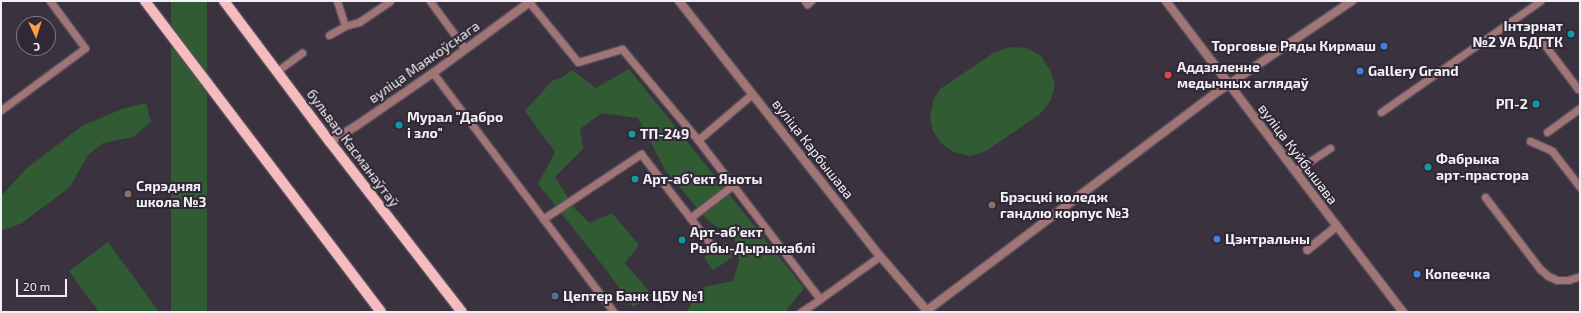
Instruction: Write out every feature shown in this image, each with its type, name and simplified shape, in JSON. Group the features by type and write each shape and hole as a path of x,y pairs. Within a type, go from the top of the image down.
{"main road":[{"path":"145,1 381,312"},
{"name":"бульвар Касманаўтаў","path":"224,1 330,142 462,312"}],"street":[{"name":"вуліца Карбышава","path":"679,1 926,312"},
{"name":"вуліца Куйбышава","path":"1166,1 1403,312"},
{"path":"926,312 1230,84 1352,1"},
{"name":"вуліца Маякоўскага","path":"330,142 356,126 434,72 530,2"},
{"name":"вуліца Куйбышава","path":"1307,250 1337,226"}],"lane":[{"path":"1,110 85,48 50,1"},
{"path":"337,1 345,26"},
{"path":"329,34 345,26 359,22 390,1"},
{"path":"430,1 465,50"},
{"path":"805,1 807,4 811,1"},
{"path":"1381,112 1540,1"},
{"path":"530,2 578,62 622,48 698,140 820,299"},
{"path":"1544,44 1578,89 1580,88"},
{"path":"277,72 302,54"},
{"path":"434,72 614,312"},
{"path":"698,140 752,94"},
{"path":"1547,132 1580,108"},
{"path":"1530,141 1552,151 1580,187"},
{"path":"1295,171 1330,148"},
{"path":"543,219 641,154 711,245"},
{"path":"690,218 733,185"},
{"path":"1485,197 1540,269 1548,276 1557,280 1568,280 1580,276"},
{"path":"801,312 880,256"}],"green space":[{"path":"171,1 207,1 207,312 171,312"},
{"path":"1011,47 1027,48 1041,56 1050,70 1055,84 1051,100 1040,114 986,151 970,156 954,152 942,144 933,131 930,118 933,101 940,89 995,52"},
{"path":"629,69 804,288 785,312 687,312 695,296 704,287 733,281 739,261 734,236 709,222 665,170 638,118 602,113 580,129 583,149 555,177 576,210 590,223 612,213 639,245 625,263 652,295 633,307 601,263 538,184 555,152 525,111 552,81 561,78 572,70 596,88"},
{"path":"146,103 151,122 133,137 103,143 88,155 70,187 22,223 4,230 1,229 1,196 27,168 82,126 122,109"},
{"path":"108,242 159,312 99,312 69,271"},
{"path":"726,242 735,255 713,271 704,257"}],"place":[{"name":"Інтэрнат №2 УА БДГТК","path":"1571,34"},
{"name":"Торговые Ряды Кирмаш","path":"1384,46"},
{"name":"Gallery Grand","path":"1360,71"},
{"name":"Аддзяленне медычных аглядаў","path":"1168,75"},
{"name":"РП-2","path":"1536,104"},
{"name":"Мурал \"Дабро і зло\"","path":"399,125"},
{"name":"ТП-249","path":"632,134"},
{"name":"Фабрыка арт-прастора","path":"1428,167"},
{"name":"Арт-абʼект Яноты","path":"635,179"},
{"name":"Сярэдняя школа №3","path":"128,194"},
{"name":"Брэсцкі коледж гандлю корпус №3","path":"992,205"},
{"name":"Цэнтральны","path":"1217,239"},
{"name":"Арт-абʼект Рыбы-Дырыжаблі","path":"682,240"},
{"name":"Копеечка","path":"1417,274"},
{"name":"Цептер Банк ЦБУ №1","path":"555,296"}]}
